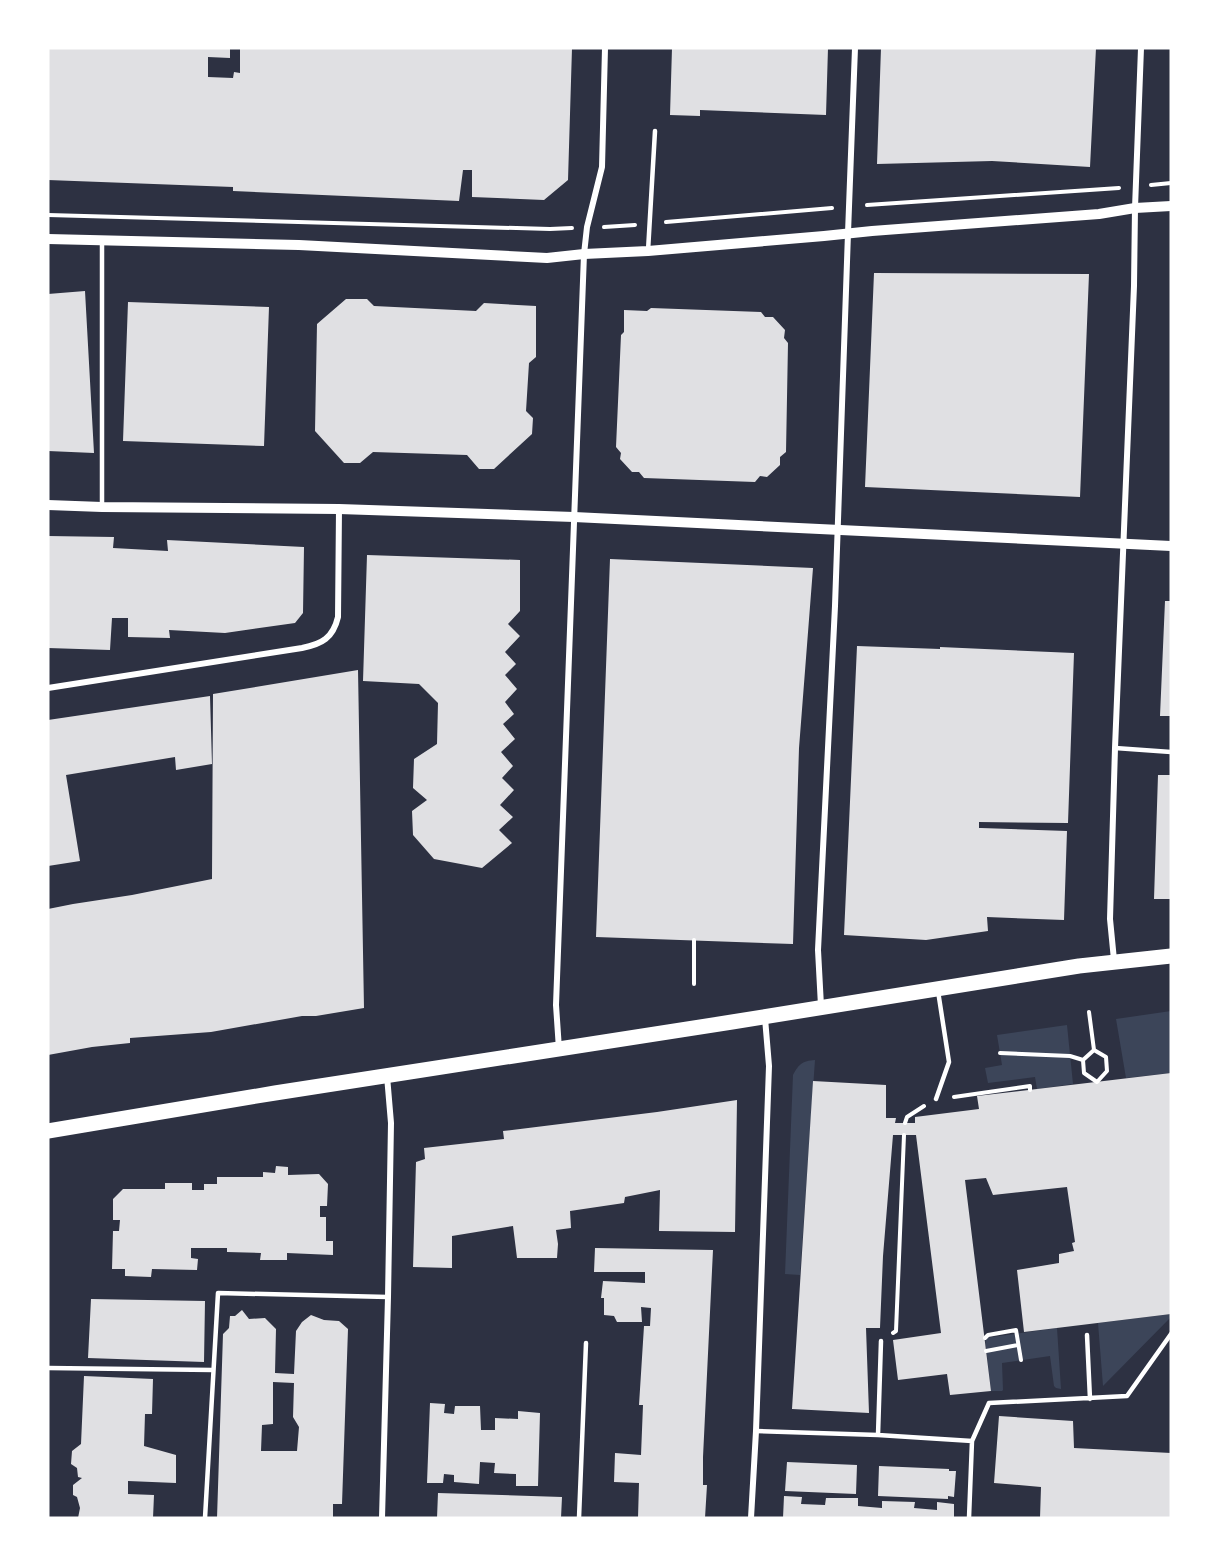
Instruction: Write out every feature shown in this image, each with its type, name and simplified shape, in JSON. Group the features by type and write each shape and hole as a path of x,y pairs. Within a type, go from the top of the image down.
{"main road":[{"path":"48,1131 937,988 1114,961 1171,956"}],"street":[{"path":"559,1049 556,1005 584,254 587,227 602,167 605,48"},
{"path":"821,1008 818,950 838,531 855,48"},
{"path":"1114,961 1110,919 1115,748 1141,48"},
{"path":"48,239 311,246 547,258 1099,214 1135,208 1171,206"},
{"path":"48,505 339,509 574,517 1171,546"},
{"path":"48,688 315,646 335,629 338,617 339,509"},
{"path":"751,1518 769,1066 765,1017"},
{"path":"382,1518 391,1123 386,1076"}],"lane":[{"path":"648,251 655,131"},
{"path":"102,240 102,507"},
{"path":"1115,748 1171,752"},
{"path":"936,1099 949,1062 937,988"},
{"path":"205,1518 218,1293 388,1297"},
{"path":"969,1518 972,1442 989,1403 1127,1396 1171,1334"},
{"path":"1087,1335 1090,1399"},
{"path":"878,1435 881,1341"},
{"path":"579,1518 586,1343"},
{"path":"48,1368 213,1370"},
{"path":"756,1431 878,1435 972,1442"}],"path":[{"path":"694,940 694,984"},
{"path":"1089,1012 1094,1050"},
{"path":"1083,1060 1084,1073 1097,1082 1107,1071 1106,1057 1094,1050"},
{"path":"1083,1060 1094,1050"},
{"path":"1000,1053 1070,1056 1083,1060"},
{"path":"905,1123 906,1117 936,1099 1030,1086 1030,1090"},
{"path":"881,1341 896,1331 904,1135"},
{"path":"985,1338 988,1335 1016,1330 1021,1360"},
{"path":"986,1351 1018,1345"}],"shaded area":[{"path":"1171,1011 1171,1073 1126,1078 1116,1019"},
{"path":"1067,1025 1073,1084 1037,1089 1035,1077 988,1083 985,1068 1002,1065 997,1035"},
{"path":"815,1060 800,1275 785,1274 793,1075 801,1064"},
{"path":"1171,1314 1171,1317 1103,1386 1098,1323"},
{"path":"1057,1328 1061,1389 1054,1386 1050,1356 1002,1363 1003,1390 991,1391 985,1338"}],"building":[{"path":"48,48 230,48 230,58 208,57 208,77 233,78 234,72 240,73 240,48 572,48 568,180 544,200 472,197 472,170 463,170 459,201 233,191 233,187 48,180"},
{"path":"672,48 828,48 826,115 700,110 700,116 670,115"},
{"path":"881,48 1096,48 1090,167 992,161 877,164"},
{"path":"874,273 1089,274 1080,497 865,487"},
{"path":"85,291 94,453 48,451 48,294"},
{"path":"346,299 367,299 374,306 476,311 484,303 536,306 536,357 529,363 526,411 533,418 532,434 494,469 479,469 467,455 373,452 360,463 344,463 315,431 317,324"},
{"path":"128,302 269,307 264,446 123,441"},
{"path":"651,308 761,312 765,317 773,317 785,330 784,338 788,343 786,452 780,457 780,465 767,477 760,476 755,482 644,478 639,472 632,472 620,459 621,453 616,447 624,310 647,311"},
{"path":"48,536 114,537 113,548 168,551 167,540 304,547 303,613 295,623 225,633 169,630 170,638 128,637 128,618 112,618 110,650 48,648"},
{"path":"367,555 520,560 520,611 508,624 520,636 505,652 516,664 505,675 517,689 505,702 514,714 503,724 515,739 501,752 513,766 502,778 514,790 500,805 513,817 499,830 512,843 482,868 434,859 413,835 412,811 427,800 413,788 414,759 437,744 438,703 419,684 363,681"},
{"path":"610,559 813,568 799,748 793,944 596,937"},
{"path":"1165,601 1171,601 1171,716 1160,716"},
{"path":"857,646 1074,653 1068,823 979,822 979,828 1067,831 1064,920 987,917 988,931 926,940 844,935"},
{"path":"358,670 364,1008 211,1032 130,1038 130,1043 48,1055 48,909 212,879 213,694"},
{"path":"210,696 212,764 176,770 175,757 66,775 80,861 48,866 48,720"},
{"path":"1158,775 1171,775 1171,899 1154,899"},
{"path":"1171,1073 1171,1314 1024,1332 1017,1270 1059,1263 1059,1254 1074,1251 1072,1243 1075,1242 1067,1187 993,1195 986,1178 965,1180 991,1391 950,1395 947,1374 898,1380 893,1340 941,1333 916,1135 893,1135 883,1256 880,1328 866,1328 869,1413 792,1409 813,1081 886,1085 886,1118 896,1118 895,1123 915,1123 915,1117 979,1109 977,1096"},
{"path":"737,1100 735,1232 659,1231 660,1190 625,1197 624,1203 570,1211 571,1228 556,1230 557,1258 517,1258 513,1226 452,1236 452,1268 413,1267 416,1162 425,1159 424,1148 504,1139 503,1131"},
{"path":"276,1166 288,1167 288,1175 319,1174 328,1184 327,1206 320,1206 320,1217 326,1217 326,1241 333,1241 333,1255 287,1253 287,1260 260,1260 261,1253 227,1252 227,1248 191,1248 191,1258 198,1259 197,1270 152,1269 151,1277 125,1276 125,1269 112,1269 113,1231 119,1231 120,1220 113,1220 113,1199 123,1189 165,1189 165,1183 192,1183 192,1190 204,1190 204,1184 217,1184 217,1177 263,1177 263,1172 275,1173"},
{"path":"595,1248 713,1250 703,1457 703,1485 707,1485 705,1518 638,1518 639,1483 614,1482 615,1453 641,1455 643,1405 639,1405 644,1326 650,1326 651,1308 641,1307 642,1322 617,1322 614,1316 604,1315 604,1298 601,1298 603,1281 645,1283 645,1272 594,1272"},
{"path":"91,1299 205,1301 204,1362 88,1358"},
{"path":"242,1310 249,1319 265,1318 276,1329 275,1373 294,1374 296,1331 311,1315 324,1320 339,1321 348,1329 342,1504 333,1504 333,1518 217,1518 223,1334 229,1328 230,1316 235,1316","holes":["273,1382 294,1383 293,1417 299,1427 297,1451 261,1451 262,1425 273,1424"]},
{"path":"84,1376 153,1379 152,1414 145,1414 144,1446 176,1455 176,1483 128,1481 128,1494 154,1495 153,1518 78,1518 80,1508 77,1497 73,1495 73,1485 82,1478 78,1477 77,1468 71,1464 72,1451 81,1444"},
{"path":"430,1403 445,1404 444,1413 454,1414 455,1406 480,1406 481,1430 495,1430 495,1418 518,1419 518,1411 540,1413 538,1486 516,1486 516,1474 494,1473 495,1463 480,1462 479,1484 454,1482 454,1475 444,1474 443,1483 427,1483"},
{"path":"999,1416 1073,1421 1074,1448 1171,1453 1171,1518 1040,1518 1041,1487 994,1483"},
{"path":"787,1462 857,1465 856,1494 785,1491"},
{"path":"879,1466 956,1471 954,1497 948,1496 948,1499 878,1496"},
{"path":"438,1493 562,1497 561,1518 437,1518"},
{"path":"784,1496 802,1497 801,1504 825,1505 826,1498 858,1498 858,1506 882,1508 882,1501 915,1502 914,1508 937,1510 937,1502 954,1504 954,1518 783,1518"}]}
